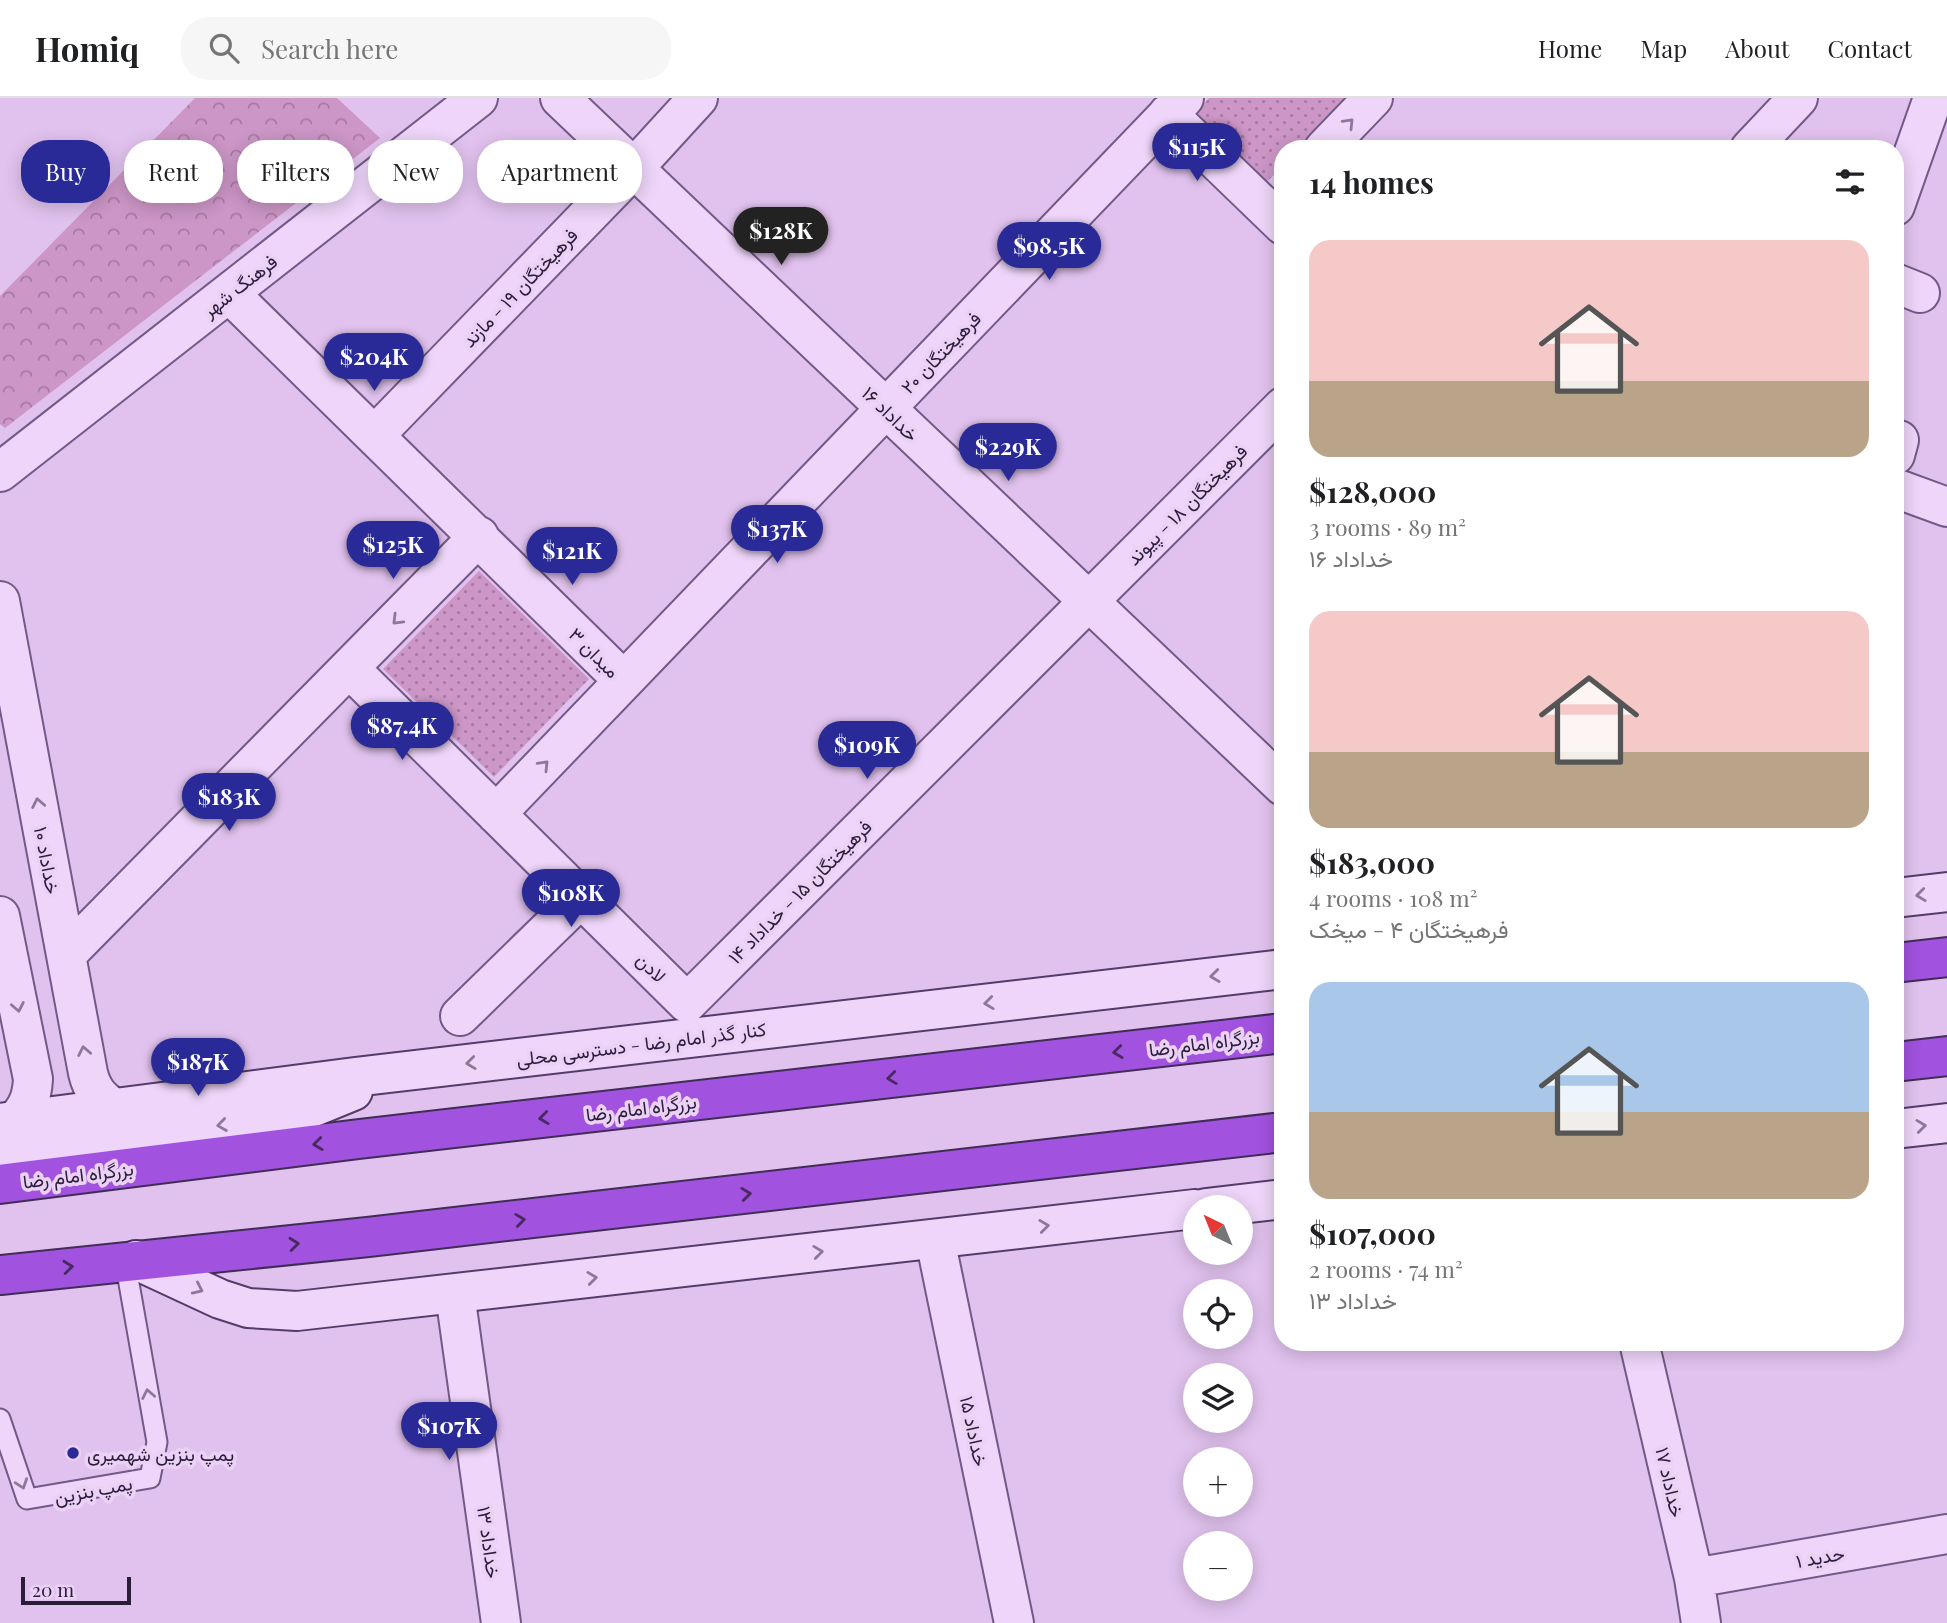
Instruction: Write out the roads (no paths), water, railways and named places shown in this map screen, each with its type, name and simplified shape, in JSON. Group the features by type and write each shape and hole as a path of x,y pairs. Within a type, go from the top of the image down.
{"highway":[{"path":"1904,962 1947,957"},
{"name":"بزرگراه امام رضا","path":"0,1184 359,1139 1274,1034"},
{"path":"1904,1061 1947,1056"},
{"path":"0,1275 368,1237 1274,1133"}],"street":[{"name":"فرهنگ شهر","path":"0,472 478,98"},
{"name":"خداداد ۱۶","path":"560,98 604,140"},
{"name":"فرهیختگان ۱۹ - مازند","path":"642,159 698,98"},
{"path":"1333,140 1373,98"},
{"path":"1758,140 1798,98"},
{"path":"1904,180 1933,98"},
{"path":"1176,106 1274,206"},
{"name":"فرهیختگان ۲۰","path":"624,681 1176,106"},
{"name":"خداداد ۱۶","path":"642,176 1274,777"},
{"name":"فرهیختگان ۱۹ - مازند","path":"375,435 600,203"},
{"name":"میدان ۳","path":"229,293 624,681 496,814"},
{"name":"فرهیختگان ۱۸ - پیوند","path":"1089,601 1274,416"},
{"path":"1904,491 1947,507"},
{"path":"66,955 479,536"},
{"name":"خداداد ۱۰","path":"0,601 90,1084 97,1096 114,1108"},
{"name":"فرهیختگان ۱۵ - خداداد ۱۴","path":"687,1003 1089,601"},
{"path":"349,668 496,814"},
{"name":"لادن","path":"496,814 687,1003"},
{"path":"1904,897 1947,892"},
{"path":"460,1016 581,898"},
{"path":"0,916 33,1079 30,1100 25,1110 5,1133"},
{"name":"کنار گذر امام رضا - دسترسی محلی","path":"5,1133 114,1108 404,1071 1274,970"},
{"path":"5,1133 275,1118 309,1109 404,1071"},
{"path":"1904,1128 1947,1123"},
{"path":"1242,1195 1274,1183"},
{"path":"1253,1202 1274,1200"},
{"path":"131,1261 248,1308 297,1311 1183,1210"},
{"name":"خداداد ۱۵","path":"935,1239 1014,1623"},
{"name":"خداداد ۱۳","path":"455,1294 501,1623"},
{"name":"خداداد ۱۷","path":"1641,1351 1694,1578 1701,1623"},
{"name":"حدید ۱","path":"1694,1578 1947,1534"}],"lane":[{"name":"پمپ بنزین","path":"0,1419 27,1499 150,1478 158,1442 131,1261"}],"place":[{"name":"پمپ بنزین شهمیری","path":"73,1453"}]}
